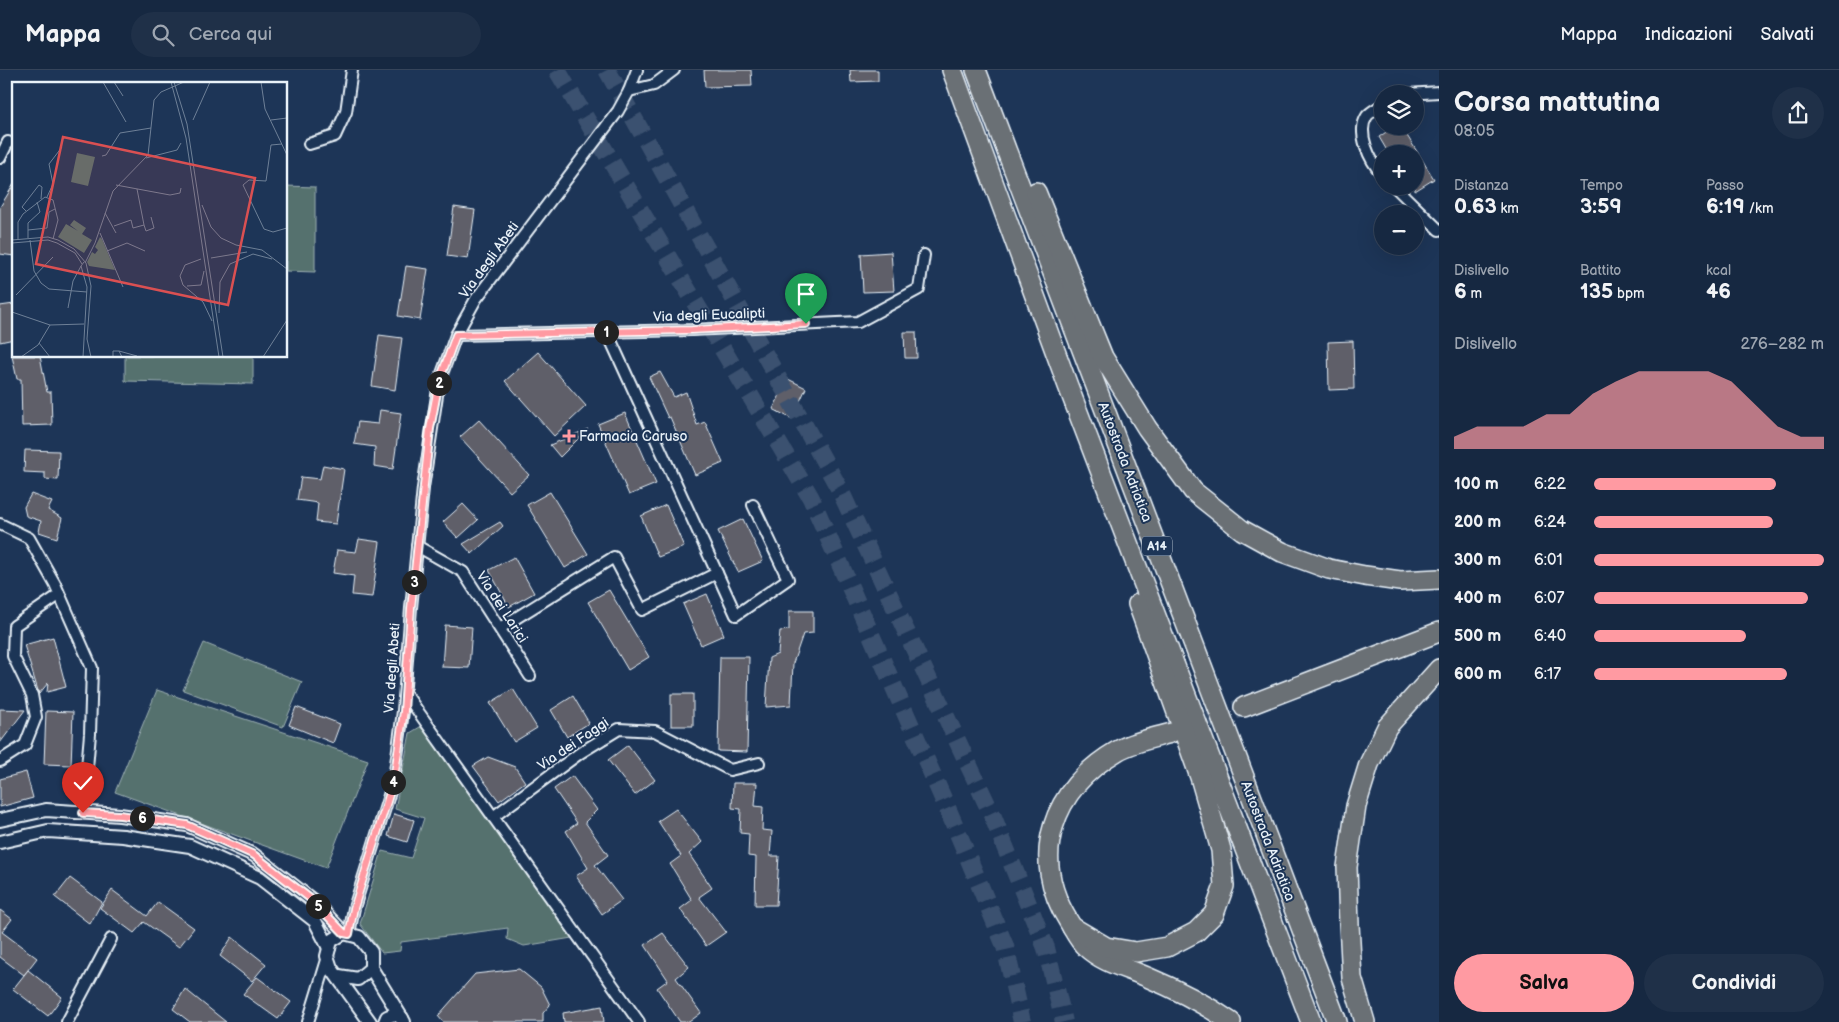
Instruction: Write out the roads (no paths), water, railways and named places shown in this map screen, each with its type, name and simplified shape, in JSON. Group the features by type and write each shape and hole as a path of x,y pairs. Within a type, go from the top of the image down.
{"highway":[{"name":"Autostrada Adriatica","path":"952,70 1068,386 1311,1022"},
{"name":"Autostrada Adriatica","path":"976,70 1337,1022"},
{"path":"985,70 1103,357 1147,428 1194,491 1242,530 1290,555 1330,569 1365,576 1400,581 1439,579"},
{"path":"1068,386 1118,548 1200,777 1221,850 1224,886 1214,914 1196,932 1167,947 1136,952 1106,947 1072,927"},
{"path":"1244,707 1439,632"},
{"path":"1365,1022 1352,978 1349,924 1347,866 1356,806 1369,764 1387,727 1439,669"},
{"path":"1171,733 1118,750 1098,764 1067,796 1049,839 1048,864 1051,888 1072,927 1086,947 1108,962 1165,984 1231,1022"}],"street":[{"path":"309,144 336,136 346,112 352,70"},
{"name":"Via degli Abeti","path":"347,933 394,779 405,693 417,546 430,429 439,382 456,335 476,299 618,111 629,91 637,70"},
{"path":"629,91 654,85 674,70"},
{"path":"1424,93 1439,92"},
{"path":"1374,110 1367,115 1362,128 1364,141 1374,159"},
{"path":"0,158 8,142"},
{"path":"1403,195 1439,230"},
{"name":"Via degli Eucalipti","path":"456,335 607,332 858,322 919,289 924,255"},
{"path":"607,332 736,615 788,579 753,504"},
{"path":"0,524 29,538 59,595 92,668 90,734 83,813"},
{"name":"Via dei Larici","path":"417,546 463,572 530,676"},
{"path":"500,628 614,557 642,610 716,573"},
{"path":"0,761 25,745 36,717 32,695 14,656 14,626 59,595"},
{"path":"405,693 639,1022"},
{"name":"Via dei Faggi","path":"493,817 580,753 620,729 655,731 730,770 759,763"},
{"path":"0,820 46,810 138,818 187,825 254,855 312,900 347,933 359,937 371,952 371,968 403,1020"},
{"path":"20,816 23,837"},
{"path":"134,838 138,818"},
{"path":"0,842 48,832 134,838 190,846 260,878 315,921 328,954 331,968 339,976 370,1022"},
{"path":"260,878 271,868"},
{"path":"308,1022 332,938 347,933"},
{"path":"67,1022 111,939"},
{"path":"339,976 358,979 371,968"},
{"path":"385,1022 387,1017 394,1014 403,1020"}],"tunnel":[{"path":"557,70 811,498 955,826 1005,946 1022,1022"},
{"path":"607,70 839,488 993,817 1046,948 1064,1022"},
{"path":"1182,729 1244,707"}],"place":[{"name":"Farmacia Caruso","path":"569,436"}]}
